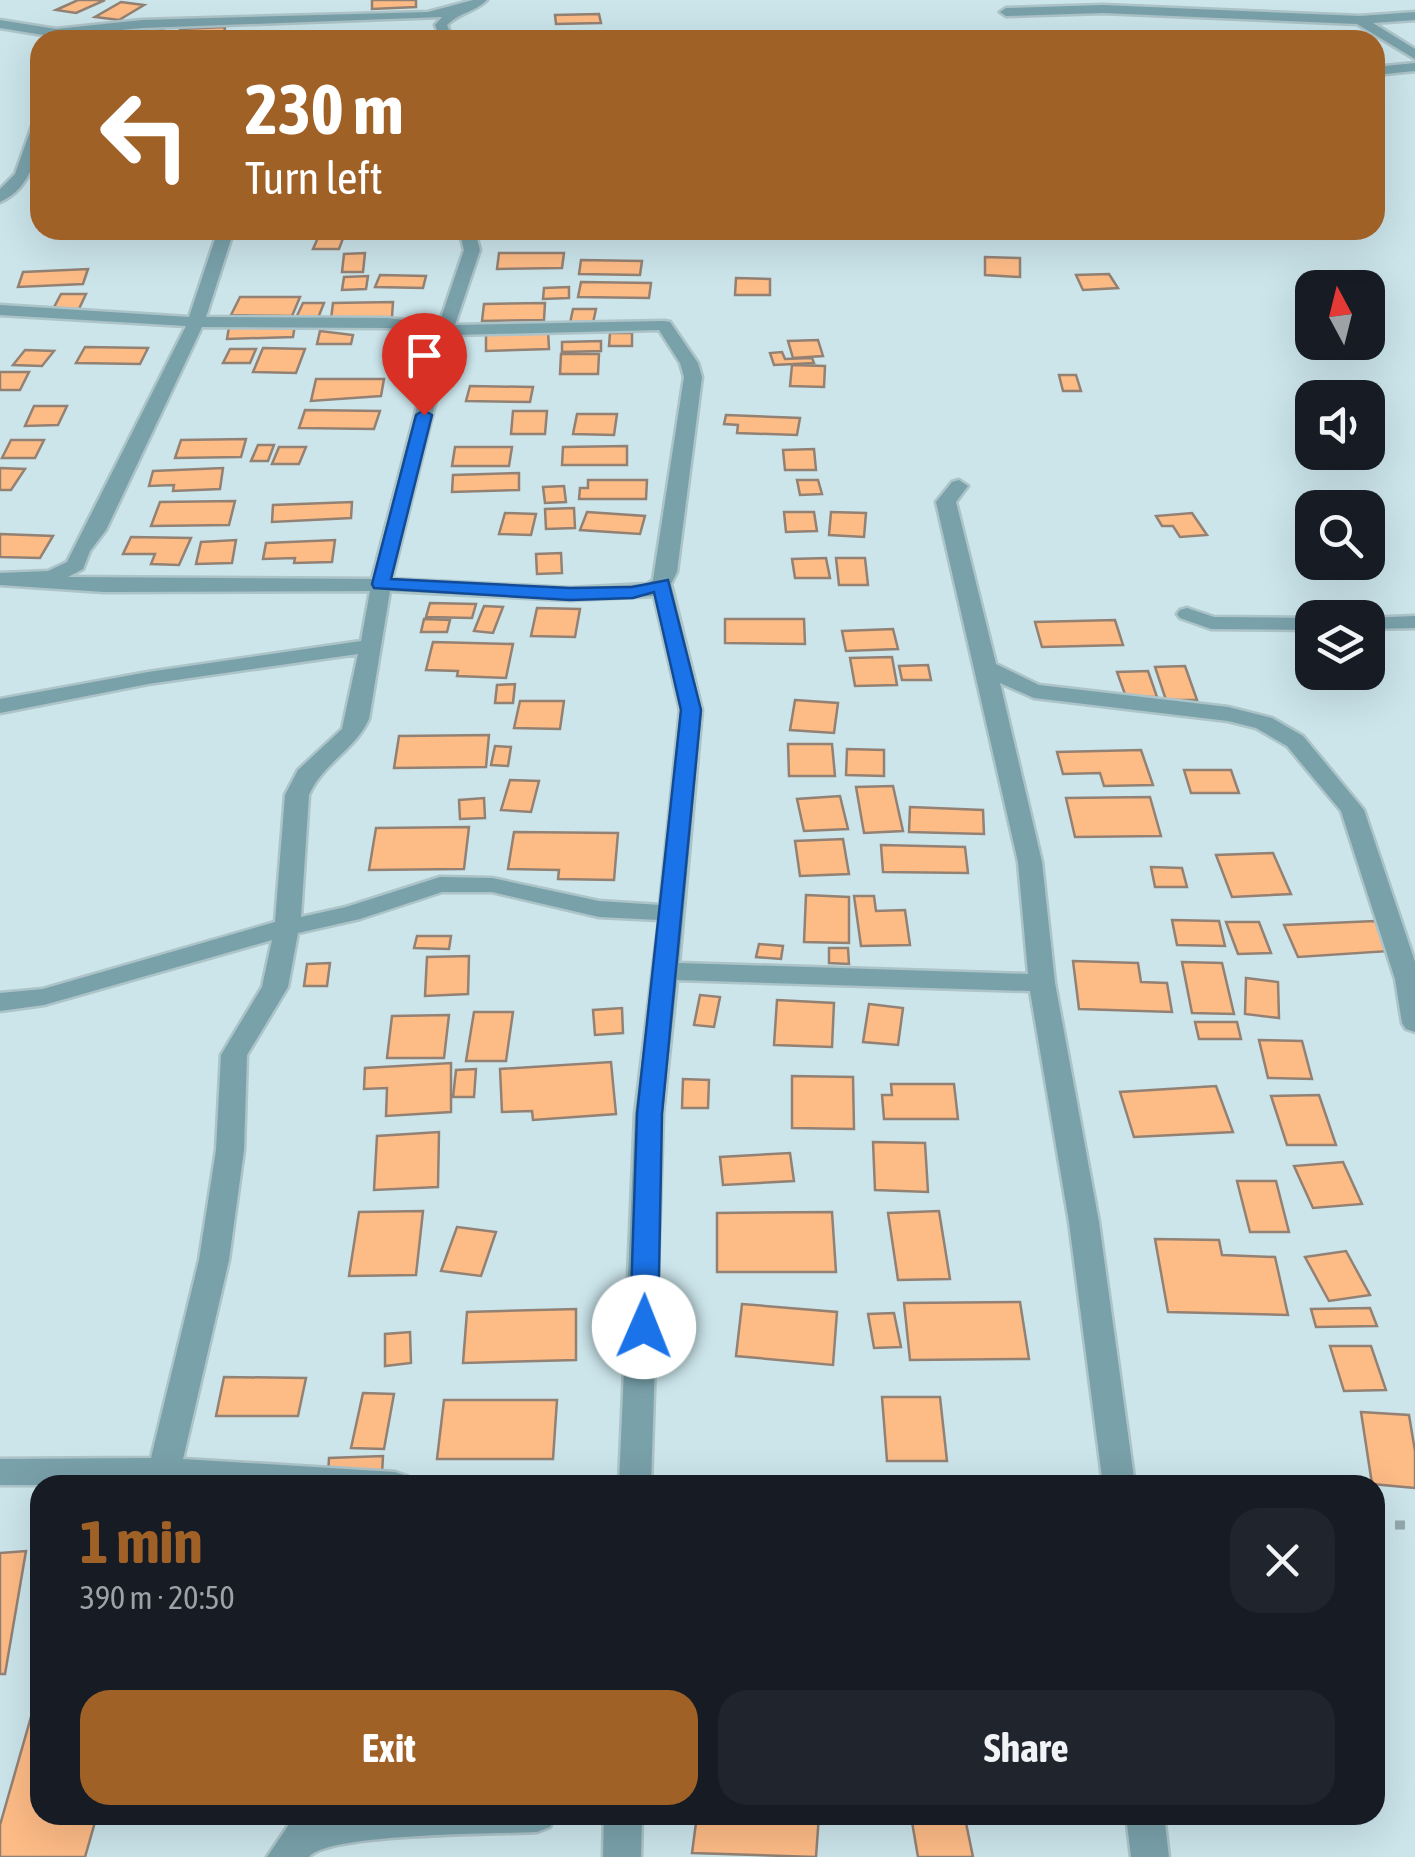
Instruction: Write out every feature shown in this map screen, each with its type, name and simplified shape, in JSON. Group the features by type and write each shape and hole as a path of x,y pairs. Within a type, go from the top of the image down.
{"street":[{"path":"100,30 131,25 417,16 455,10 481,0"},
{"path":"1006,12 1103,9 1360,20 1415,16"},
{"path":"442,30 440,25 455,10"},
{"path":"1360,20 1376,30"},
{"path":"263,30 264,22"},
{"path":"0,24 31,30"},
{"path":"1385,35 1415,54"},
{"path":"1385,70 1415,67"},
{"path":"0,198 22,175 30,146"},
{"path":"22,175 30,175"},
{"path":"0,579 52,577 76,565 80,550 102,517 196,322 223,240"},
{"path":"164,1471 214,1260 230,1150 234,1055 275,988 293,886 297,796 306,775 352,732 358,720 381,584 445,330 472,250 470,240"},
{"path":"0,310 196,322 388,323 445,330 567,324 667,329 689,363 692,377 667,572 662,584 691,710 649,1114 635,1475"},
{"path":"959,486 946,502 1030,862 1042,982 1084,1222 1118,1475"},
{"path":"28,579 104,586 381,584 570,594 633,593 662,584"},
{"path":"1186,614 1211,623 1295,624"},
{"path":"1385,623 1415,622"},
{"path":"0,706 148,678 368,646"},
{"path":"986,667 1034,692 1228,714 1264,723 1295,741 1352,810 1408,979 1415,1022"},
{"path":"0,1002 44,997 284,928 350,914 440,884 492,885 600,909 672,912"},
{"path":"665,971 1042,982"},
{"path":"0,1472 164,1471 230,1475"},
{"path":"286,1857 303,1836 342,1825"},
{"path":"622,1857 623,1825"},
{"path":"1146,1825 1150,1857"}],"path":[{"path":"1385,1524 1415,1525"}],"building":[{"path":"78,0 105,0 76,13 56,10"},
{"path":"372,0 416,0 416,7 372,9"},
{"path":"121,2 144,5 119,20 95,17"},
{"path":"599,14 601,23 556,24 555,15"},
{"path":"225,27 225,30 180,29"},
{"path":"317,240 342,240 339,249 313,249"},
{"path":"365,253 363,272 342,272 344,254"},
{"path":"499,253 564,253 562,268 497,269"},
{"path":"985,257 1020,258 1020,277 985,275"},
{"path":"581,260 642,261 640,275 579,274"},
{"path":"88,269 83,284 18,287 23,272"},
{"path":"1109,274 1118,288 1083,290 1076,275"},
{"path":"380,275 426,276 423,288 375,287"},
{"path":"368,276 366,289 342,290 344,277"},
{"path":"736,278 770,279 770,295 735,295"},
{"path":"581,282 651,283 649,298 578,297"},
{"path":"569,287 569,298 543,299 544,288"},
{"path":"61,294 86,294 78,311 52,311"},
{"path":"240,297 300,297 292,316 231,315"},
{"path":"393,302 392,317 331,319 333,303"},
{"path":"303,303 324,303 318,318 296,318"},
{"path":"545,303 544,320 482,321 484,304"},
{"path":"573,309 596,309 593,323 570,323"},
{"path":"295,325 293,337 227,339 229,327"},
{"path":"548,330 549,349 486,351 486,332"},
{"path":"320,331 353,335 351,344 317,344"},
{"path":"610,333 632,333 632,346 609,346"},
{"path":"818,340 823,356 793,358 788,341"},
{"path":"601,341 601,351 562,352 562,342"},
{"path":"85,347 148,348 140,364 76,363"},
{"path":"263,348 305,349 296,373 253,372"},
{"path":"230,349 256,349 250,363 223,363"},
{"path":"25,350 54,351 42,366 13,365"},
{"path":"782,352 785,359 812,358 814,363 774,365 770,353"},
{"path":"561,354 599,354 598,374 560,374"},
{"path":"792,365 825,366 824,387 790,386"},
{"path":"0,372 29,372 20,390 0,390"},
{"path":"1059,375 1076,375 1081,391 1063,391"},
{"path":"316,379 384,379 381,396 311,401"},
{"path":"470,386 533,387 530,402 466,401"},
{"path":"34,406 67,406 58,425 25,426"},
{"path":"305,410 380,411 374,429 299,428"},
{"path":"513,411 547,411 545,434 511,434"},
{"path":"577,414 617,414 614,435 573,434"},
{"path":"726,415 800,418 797,435 737,433 738,425 724,424"},
{"path":"246,439 241,457 175,458 181,440"},
{"path":"11,440 44,440 35,458 2,458"},
{"path":"258,445 274,445 268,461 251,461"},
{"path":"627,446 627,465 562,465 563,447"},
{"path":"279,447 306,447 299,464 272,464"},
{"path":"455,447 512,447 509,466 452,466"},
{"path":"814,449 816,470 785,470 783,450"},
{"path":"0,468 25,469 11,490 0,490"},
{"path":"223,468 220,489 173,491 174,485 149,486 153,471"},
{"path":"519,473 519,490 452,492 453,475"},
{"path":"588,480 647,480 646,499 579,499 580,488 588,488"},
{"path":"797,480 818,480 822,494 800,495"},
{"path":"564,486 566,502 545,503 543,487"},
{"path":"235,501 229,525 151,526 160,502"},
{"path":"352,502 351,518 272,522 273,505"},
{"path":"574,508 575,528 546,529 545,509"},
{"path":"587,512 645,516 640,534 580,530"},
{"path":"784,512 814,512 817,531 786,532"},
{"path":"831,512 866,513 864,537 829,535"},
{"path":"505,513 536,514 531,535 499,534"},
{"path":"1192,513 1207,535 1180,537 1173,526 1162,526 1156,516"},
{"path":"0,534 53,536 40,558 0,557"},
{"path":"131,537 191,538 179,565 151,564 155,554 123,554"},
{"path":"236,540 232,563 196,564 201,542"},
{"path":"335,540 332,562 263,559 266,543"},
{"path":"561,553 562,573 537,574 536,554"},
{"path":"826,558 830,578 795,578 792,559"},
{"path":"836,558 865,558 868,585 839,585"},
{"path":"430,603 476,604 472,618 426,617"},
{"path":"484,606 503,607 493,633 474,631"},
{"path":"537,608 580,609 575,637 531,636"},
{"path":"424,619 450,620 447,632 421,632"},
{"path":"725,619 804,619 805,644 725,643"},
{"path":"1115,620 1123,645 1042,647 1035,622"},
{"path":"893,629 898,649 846,651 842,631"},
{"path":"433,642 513,644 506,678 426,670"},
{"path":"892,657 897,685 855,686 850,658"},
{"path":"928,665 931,680 902,680 899,666"},
{"path":"1185,666 1197,700 1166,700 1155,667"},
{"path":"1148,671 1157,697 1126,697 1117,672"},
{"path":"515,684 513,703 495,703 497,685"},
{"path":"795,700 838,703 834,733 790,730"},
{"path":"520,701 564,701 560,729 514,728"},
{"path":"489,735 486,767 394,768 399,736"},
{"path":"788,744 832,744 835,776 789,776"},
{"path":"495,746 511,747 508,766 491,765"},
{"path":"847,749 884,750 884,776 846,775"},
{"path":"1141,750 1153,785 1104,786 1100,773 1063,774 1057,752"},
{"path":"1184,770 1231,770 1239,793 1191,793"},
{"path":"510,780 539,781 531,812 501,810"},
{"path":"893,786 903,831 864,833 856,787"},
{"path":"840,796 848,829 804,831 797,799"},
{"path":"1150,797 1161,836 1075,837 1066,798"},
{"path":"484,798 485,818 460,819 459,800"},
{"path":"910,807 983,810 984,834 909,832"},
{"path":"469,827 464,869 369,870 376,828"},
{"path":"514,832 618,833 614,880 558,879 559,870 508,869"},
{"path":"843,839 849,874 800,876 795,841"},
{"path":"881,845 965,847 968,873 883,872"},
{"path":"1273,853 1291,894 1232,897 1216,855"},
{"path":"1151,867 1182,868 1187,887 1155,887"},
{"path":"806,895 849,897 849,943 804,942"},
{"path":"854,896 874,896 876,911 905,910 910,945 861,946"},
{"path":"1172,920 1219,921 1225,946 1177,945"},
{"path":"1375,921 1390,951 1298,957 1284,925"},
{"path":"1226,922 1259,922 1271,953 1238,954"},
{"path":"417,936 451,936 449,949 414,948"},
{"path":"759,944 783,946 781,959 756,957"},
{"path":"829,948 848,948 849,964 829,963"},
{"path":"469,956 468,994 425,996 427,957"},
{"path":"1073,961 1138,963 1141,982 1167,983 1172,1012 1079,1009"},
{"path":"1182,962 1222,963 1234,1014 1192,1013"},
{"path":"330,963 327,986 304,986 307,964"},
{"path":"1246,978 1278,982 1279,1018 1245,1014"},
{"path":"700,995 720,997 714,1027 694,1025"},
{"path":"777,1000 834,1003 832,1047 774,1045"},
{"path":"869,1004 903,1008 898,1045 863,1042"},
{"path":"622,1008 623,1033 595,1035 593,1010"},
{"path":"474,1012 513,1012 506,1061 466,1061"},
{"path":"449,1015 444,1058 387,1058 392,1016"},
{"path":"1195,1022 1237,1022 1241,1039 1199,1039"},
{"path":"1259,1040 1302,1041 1312,1079 1268,1078"},
{"path":"611,1062 616,1114 533,1120 532,1111 502,1112 500,1069"},
{"path":"451,1063 451,1112 386,1116 387,1088 364,1089 365,1068"},
{"path":"476,1069 474,1097 453,1097 456,1070"},
{"path":"792,1076 853,1077 854,1129 792,1128"},
{"path":"683,1079 709,1080 708,1108 682,1108"},
{"path":"891,1084 954,1084 958,1119 884,1119 882,1095 892,1095"},
{"path":"1216,1086 1233,1132 1134,1137 1120,1092"},
{"path":"1319,1095 1336,1145 1287,1145 1271,1096"},
{"path":"439,1132 438,1187 374,1190 377,1136"},
{"path":"873,1142 925,1143 928,1192 875,1190"},
{"path":"790,1153 794,1181 723,1185 720,1157"},
{"path":"1343,1162 1362,1204 1313,1208 1294,1166"},
{"path":"1237,1181 1276,1181 1289,1232 1250,1232"},
{"path":"423,1211 416,1275 349,1276 359,1212"},
{"path":"939,1211 950,1279 898,1280 888,1213"},
{"path":"832,1212 836,1272 717,1272 717,1213"},
{"path":"457,1227 496,1232 481,1276 441,1271"},
{"path":"1155,1239 1219,1240 1222,1255 1275,1257 1288,1315 1168,1312"},
{"path":"1346,1251 1370,1295 1329,1301 1305,1257"},
{"path":"1020,1302 1029,1359 910,1360 904,1303"},
{"path":"742,1304 837,1312 833,1365 736,1356"},
{"path":"1370,1308 1377,1326 1316,1327 1311,1309"},
{"path":"576,1309 576,1360 463,1363 467,1312"},
{"path":"894,1313 901,1347 874,1348 868,1314"},
{"path":"410,1332 411,1363 385,1366 385,1334"},
{"path":"1330,1346 1371,1346 1386,1390 1344,1391"},
{"path":"224,1377 306,1378 298,1416 216,1416"},
{"path":"363,1393 394,1394 384,1449 351,1448"},
{"path":"882,1397 940,1397 947,1461 887,1461"},
{"path":"444,1400 557,1400 553,1459 437,1459"},
{"path":"1361,1412 1409,1415 1415,1451 1415,1488 1385,1485 1385,1475 1371,1475"},
{"path":"383,1456 382,1474 328,1475 329,1458"},
{"path":"26,1551 5,1674 0,1674 0,1553"},
{"path":"30,1720 30,1825 94,1825 85,1857 0,1857 0,1825"},
{"path":"696,1825 818,1825 816,1857 692,1853"},
{"path":"913,1825 966,1825 973,1857 918,1857"}],"route":[{"path":"424,415 381,584 570,594 633,593 662,584 691,710 649,1114 644,1327"}]}
